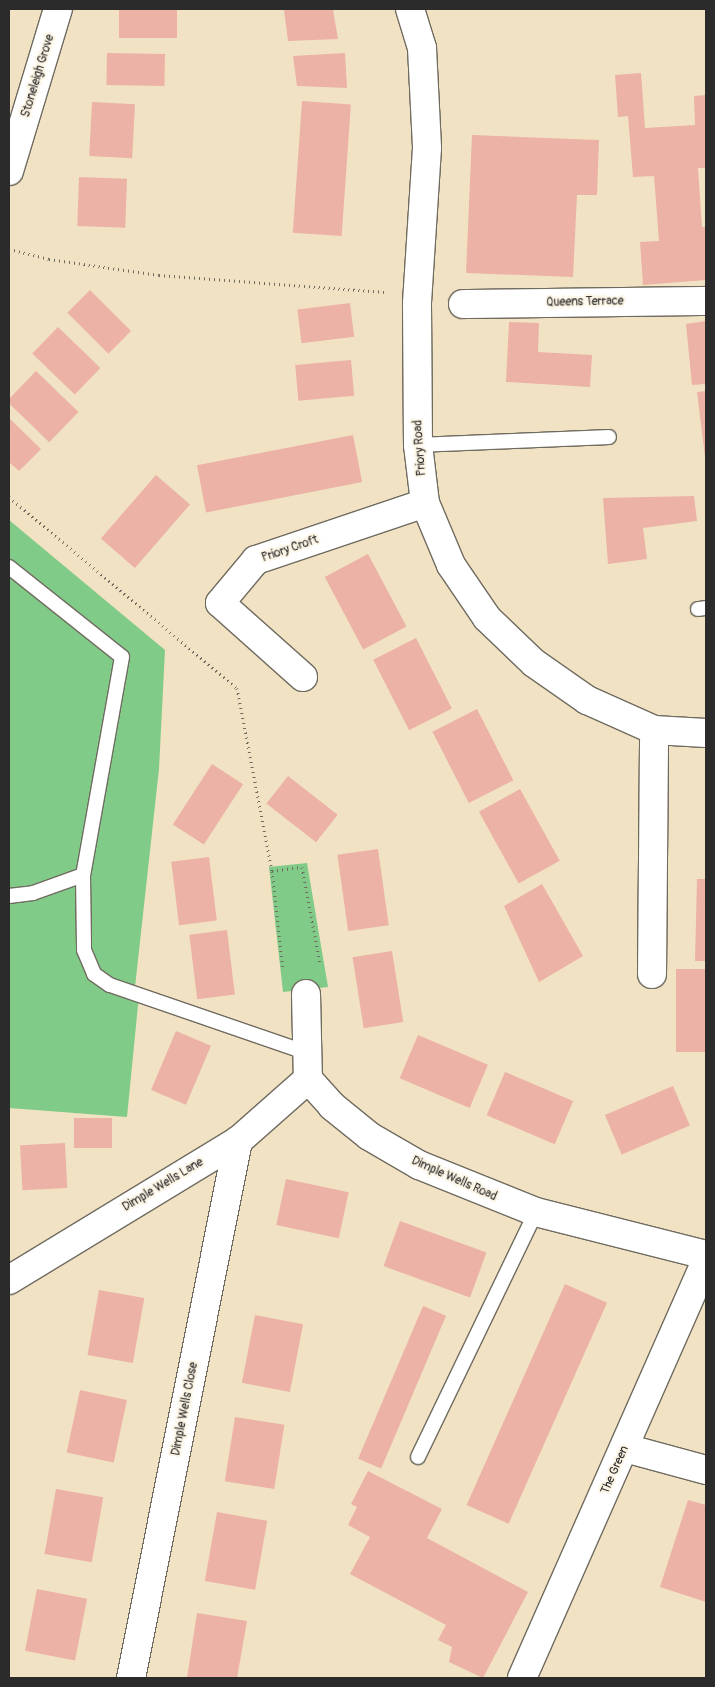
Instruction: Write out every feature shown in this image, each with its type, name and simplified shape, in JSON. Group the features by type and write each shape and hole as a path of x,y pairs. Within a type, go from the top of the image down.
{"street":[{"name":"Stoneleigh Grove","path":"9,171 58,9"},
{"name":"Priory Road","path":"410,9 422,48 428,148 418,295 418,445 425,503 451,566 487,618 534,663 587,700 654,730 706,733"},
{"name":"Queens Terrace","path":"463,304 706,301"},
{"name":"Priory Croft","path":"303,677 220,603 256,560 425,503"},
{"path":"652,974 654,730"},
{"path":"306,994 308,1066"},
{"name":"Dimple Wells Lane","path":"9,1280 238,1140 308,1066"},
{"name":"Dimple Wells Road","path":"308,1066 332,1106 369,1136 427,1168 536,1212 706,1255"},
{"name":"Dimple Wells Close","path":"132,1678 238,1140"},
{"name":"The Green","path":"522,1678 706,1261"},
{"path":"625,1448 706,1470"}],"lane":[{"path":"418,445 608,437"},
{"path":"9,567 122,657 83,874 84,950 94,974 110,985 308,1066"},
{"path":"9,896 33,893 83,874"},
{"path":"418,1457 536,1212"}],"path":[{"path":"9,249 49,259 159,275 418,295"},
{"path":"9,497 237,688 272,872 286,998 324,990 302,867 272,872"}],"green space":[{"path":"9,520 165,650 159,769 135,987 139,995 127,1117 9,1108"},
{"path":"307,863 328,987 283,992 269,867"}],"building":[{"path":"119,9 177,9 177,38 119,38"},
{"path":"284,10 333,10 338,39 288,41"},
{"path":"107,53 165,54 164,86 106,85"},
{"path":"345,53 347,88 297,86 293,56"},
{"path":"641,73 645,128 695,125 694,96 706,95 706,168 698,168 702,227 706,227 706,280 643,285 640,242 659,241 654,176 633,177 628,116 618,117 615,75"},
{"path":"302,101 351,104 342,236 293,233"},
{"path":"92,102 135,104 132,158 89,156"},
{"path":"472,135 599,140 597,195 577,195 573,277 466,273"},
{"path":"79,177 127,179 125,228 77,226"},
{"path":"90,290 131,331 108,354 67,313"},
{"path":"350,303 354,337 302,343 297,309"},
{"path":"706,321 706,384 692,385 686,324"},
{"path":"509,322 539,323 538,352 592,355 590,387 506,382"},
{"path":"58,327 100,368 75,395 32,354"},
{"path":"351,360 354,396 298,401 295,365"},
{"path":"36,371 78,412 49,442 9,403 9,399"},
{"path":"706,391 706,457 705,457 697,392"},
{"path":"9,418 41,449 19,471 9,462"},
{"path":"353,435 362,482 206,512 197,465"},
{"path":"156,475 190,505 135,568 101,538"},
{"path":"694,496 697,521 643,528 647,559 608,564 603,498"},
{"path":"368,554 406,626 363,649 325,577"},
{"path":"416,638 452,708 409,730 373,660"},
{"path":"477,709 513,780 469,803 432,732"},
{"path":"212,764 243,784 204,845 173,824"},
{"path":"288,776 338,815 316,842 266,804"},
{"path":"520,789 560,861 519,884 479,812"},
{"path":"378,849 389,925 348,931 337,855"},
{"path":"209,857 217,921 179,925 171,862"},
{"path":"697,879 706,879 706,961 695,961"},
{"path":"542,884 583,956 539,982 504,906"},
{"path":"227,930 235,995 197,999 189,935"},
{"path":"392,951 403,1022 364,1028 352,957"},
{"path":"676,969 706,969 706,1052 676,1052"},
{"path":"176,1031 211,1046 186,1105 151,1090"},
{"path":"418,1035 488,1065 470,1108 400,1078"},
{"path":"505,1072 573,1101 555,1144 487,1115"},
{"path":"673,1086 690,1126 622,1154 605,1115"},
{"path":"74,1118 112,1118 112,1148 74,1148"},
{"path":"65,1143 67,1188 22,1190 20,1145"},
{"path":"286,1179 349,1192 339,1238 276,1225"},
{"path":"400,1221 486,1252 470,1298 384,1266"},
{"path":"565,1284 607,1303 509,1524 467,1505"},
{"path":"99,1290 144,1298 133,1363 88,1355"},
{"path":"423,1306 446,1316 381,1469 358,1459"},
{"path":"255,1315 303,1324 290,1392 242,1383"},
{"path":"80,1390 127,1400 114,1463 67,1453"},
{"path":"235,1417 284,1425 274,1489 225,1481"},
{"path":"368,1471 442,1509 427,1538 528,1592 483,1678 449,1662 452,1647 438,1640 446,1625 350,1574 370,1537 348,1525 357,1507 351,1504"},
{"path":"56,1489 103,1497 92,1562 45,1554"},
{"path":"688,1500 706,1505 706,1602 660,1587"},
{"path":"217,1512 267,1521 255,1590 205,1581"},
{"path":"37,1589 87,1599 75,1661 25,1651"},
{"path":"197,1613 247,1621 237,1678 187,1678"}]}
